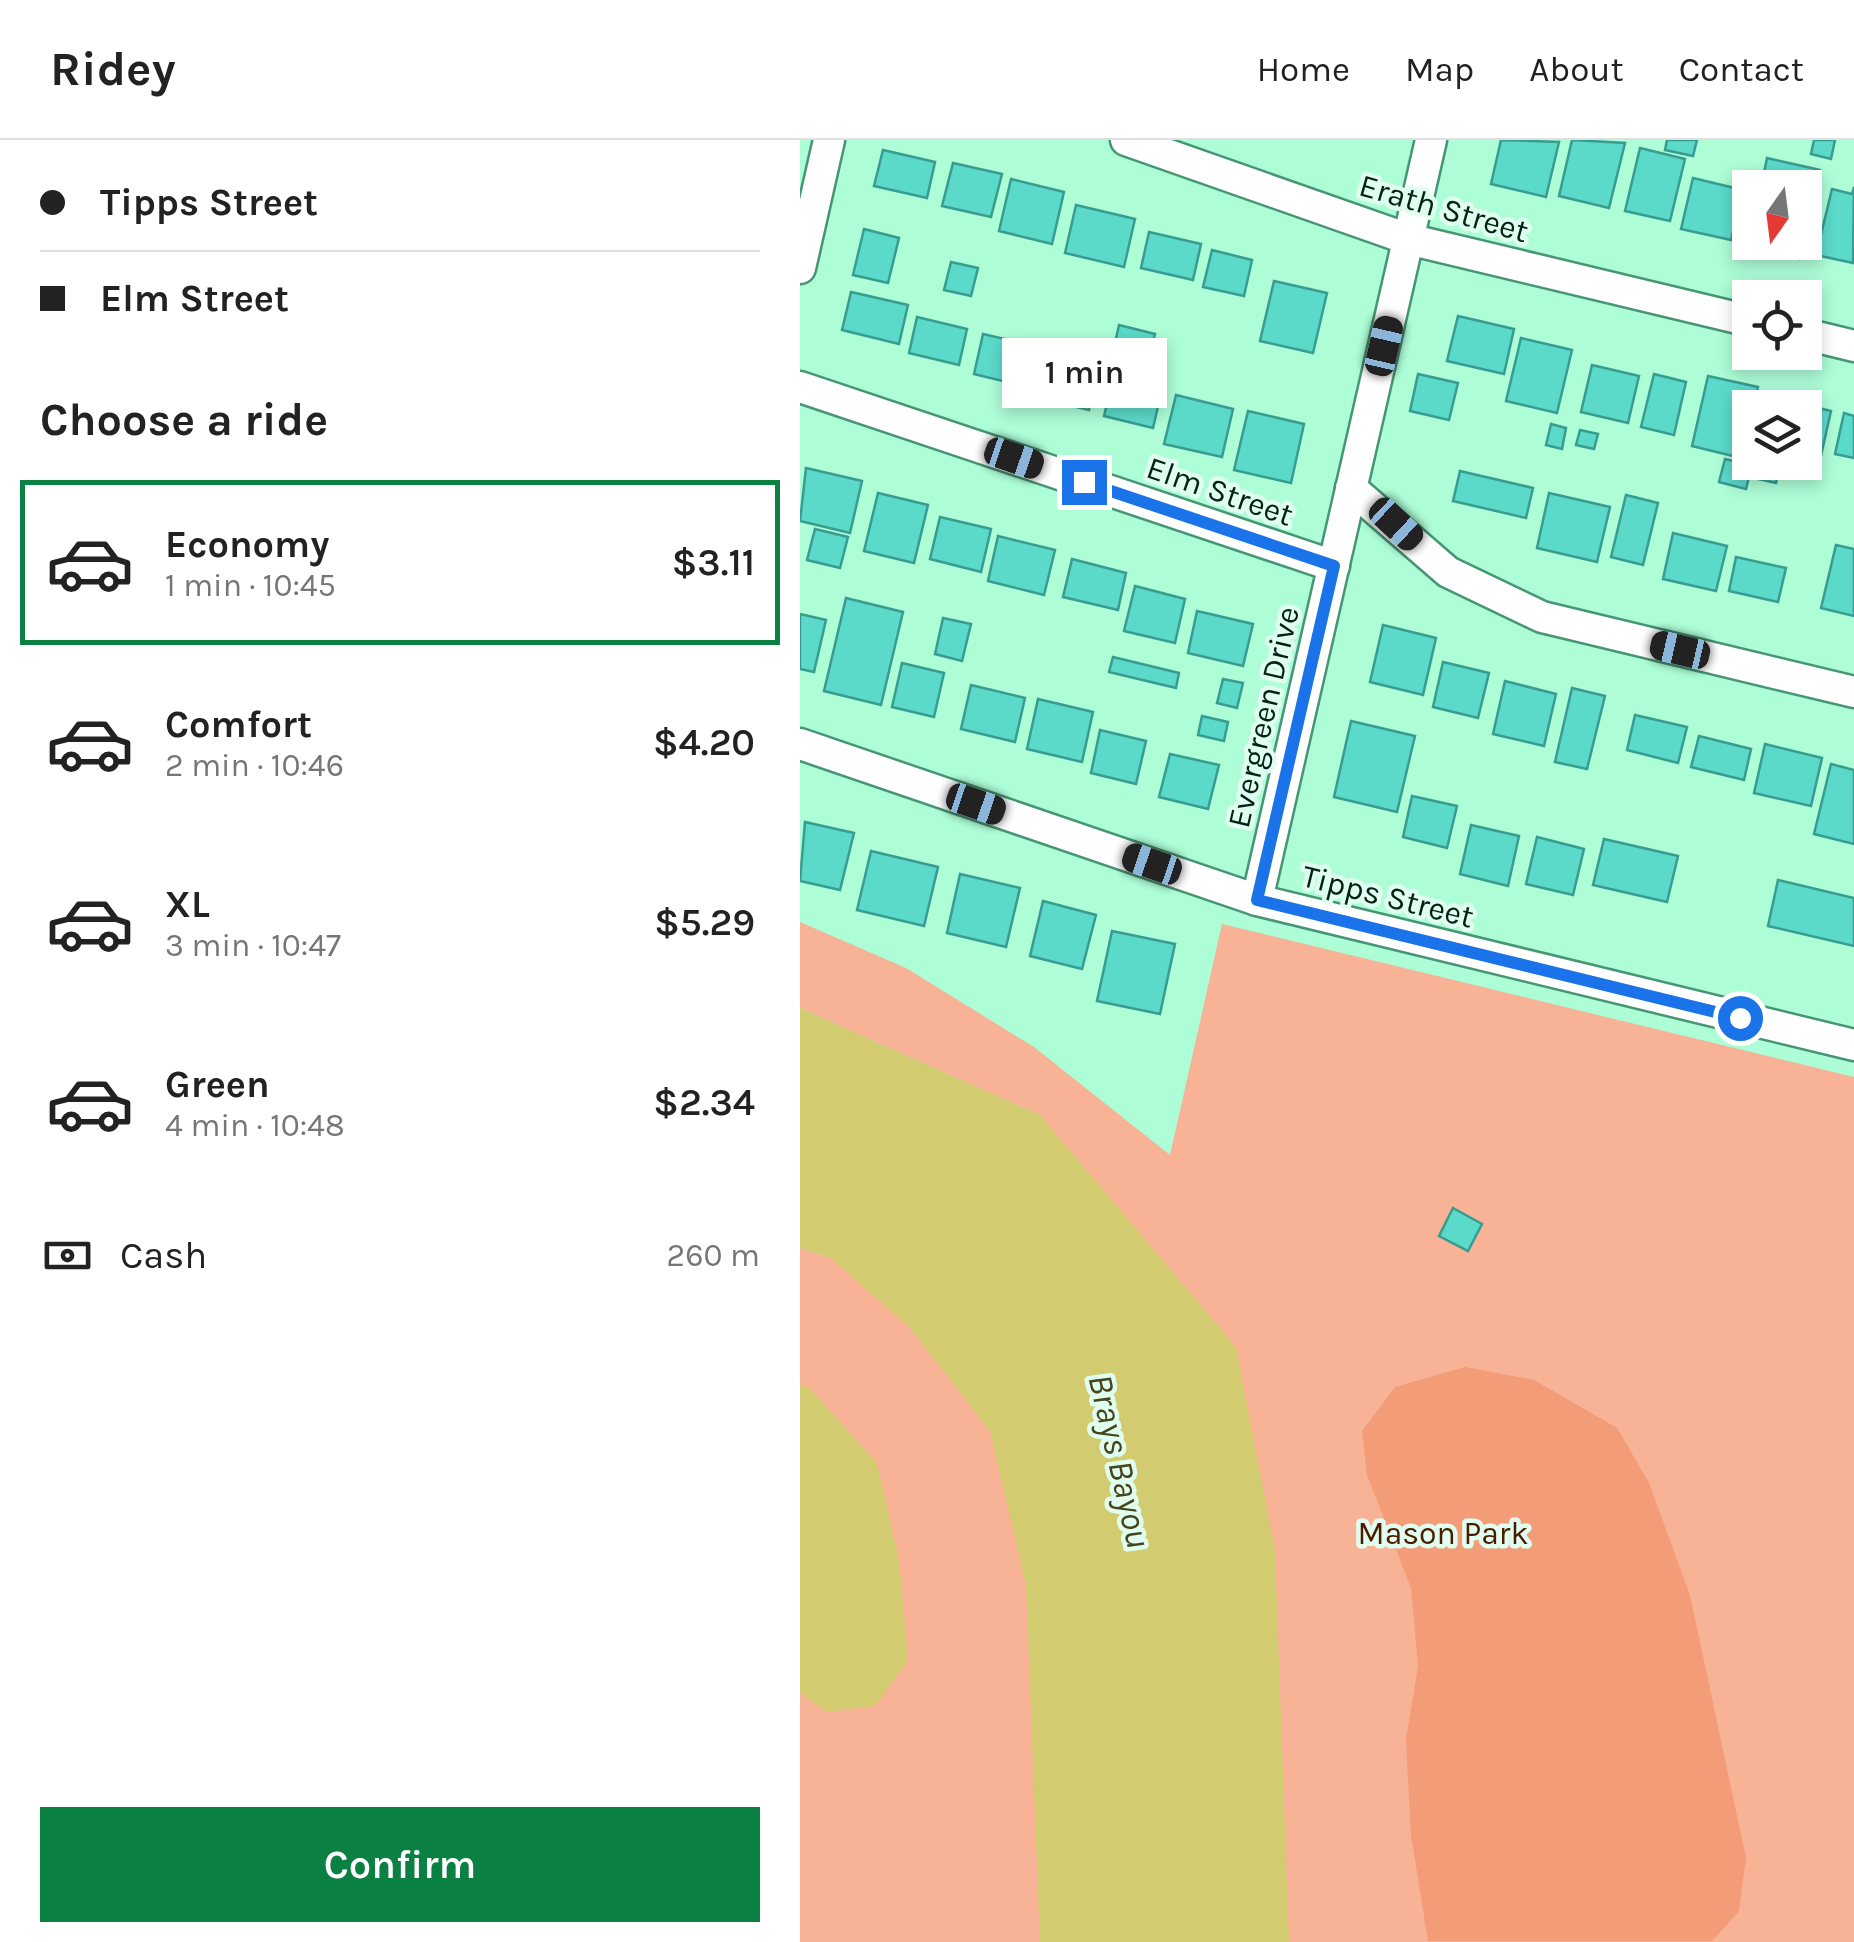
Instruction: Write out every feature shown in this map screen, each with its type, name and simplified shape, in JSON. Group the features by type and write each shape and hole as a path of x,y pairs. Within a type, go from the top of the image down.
{"street":[{"path":"800,268 829,140"},
{"name":"Erath Street","path":"1126,140 1408,239 1732,317"},
{"name":"Evergreen Drive","path":"1257,900 1431,140"},
{"path":"1822,338 1854,346"},
{"name":"Elm Street","path":"800,387 1334,566"},
{"path":"1351,488 1448,572 1542,617 1854,692"},
{"name":"Tipps Street","path":"800,744 1257,900 1854,1045"}],"green space":[{"name":"Mason Park","path":"800,922 906,968 1034,1047 1170,1155 1222,924 1854,1077 1854,1942 800,1942 800,1248 831,1258 1040,1115 800,1008"},
{"path":"1465,1367 1534,1380 1617,1428 1649,1483 1690,1595 1746,1858 1739,1911 1712,1941 1428,1941 1411,1835 1406,1740 1418,1666 1411,1588 1367,1475 1362,1431 1395,1387"}],"water":[{"name":"Brays Bayou","path":"800,1008 1040,1115 1236,1347 1275,1550 1289,1942 1040,1942 1026,1585 990,1431 910,1328 831,1258 800,1248"},
{"path":"800,1385 810,1388 877,1463 899,1560 908,1660 875,1706 827,1712 800,1693"}],"building":[{"path":"1501,140 1559,142 1546,197 1491,184"},
{"path":"1572,140 1625,143 1609,208 1559,196"},
{"path":"1667,140 1697,140 1693,156 1665,150"},
{"path":"1814,140 1835,140 1831,159 1811,154"},
{"path":"1640,148 1685,159 1670,221 1625,211"},
{"path":"883,150 935,162 927,198 874,186"},
{"path":"1767,158 1820,170 1765,170"},
{"path":"953,163 1002,174 991,217 942,206"},
{"path":"1693,178 1732,187 1731,240 1681,229"},
{"path":"1011,179 1064,192 1052,244 999,231"},
{"path":"1854,187 1853,263 1822,256 1822,230 1832,189 1852,194"},
{"path":"1076,205 1135,219 1124,267 1065,253"},
{"path":"864,229 899,238 888,283 853,275"},
{"path":"1149,232 1201,244 1193,280 1141,268"},
{"path":"1212,250 1252,260 1244,296 1203,287"},
{"path":"951,262 978,268 971,296 944,290"},
{"path":"1274,281 1327,293 1313,353 1260,341"},
{"path":"851,292 908,305 899,344 842,330"},
{"path":"1458,316 1514,329 1504,374 1447,361"},
{"path":"917,317 967,329 959,365 909,353"},
{"path":"1119,325 1155,334 1149,360 1113,352"},
{"path":"983,334 1036,346 1027,387 974,374"},
{"path":"1521,338 1572,350 1557,413 1506,401"},
{"path":"1045,351 1099,363 1089,410 1035,397"},
{"path":"1592,365 1639,376 1628,423 1581,412"},
{"path":"1114,374 1163,385 1153,428 1104,416"},
{"path":"1418,374 1458,383 1449,420 1410,411"},
{"path":"1654,374 1686,382 1674,435 1641,427"},
{"path":"1708,376 1758,387 1732,390 1732,456 1692,446"},
{"path":"1176,395 1233,409 1222,457 1164,444"},
{"path":"1822,409 1831,411 1822,451"},
{"path":"1248,411 1304,424 1291,483 1234,470"},
{"path":"1844,413 1854,416 1854,458 1835,454"},
{"path":"1551,424 1566,428 1562,449 1546,445"},
{"path":"1580,430 1598,434 1594,449 1576,445"},
{"path":"1725,459 1732,461 1732,480 1748,480 1746,489 1719,482"},
{"path":"806,468 862,481 850,533 800,521"},
{"path":"1460,471 1533,488 1526,518 1453,501"},
{"path":"878,493 928,505 914,563 864,551"},
{"path":"1549,493 1610,507 1597,562 1537,548"},
{"path":"1626,495 1658,503 1643,565 1611,557"},
{"path":"940,517 991,529 981,572 930,559"},
{"path":"815,529 848,537 840,568 807,560"},
{"path":"1673,533 1727,546 1716,591 1663,579"},
{"path":"998,536 1055,550 1044,595 988,581"},
{"path":"1836,545 1854,549 1854,616 1821,608"},
{"path":"1736,557 1786,568 1778,602 1729,591"},
{"path":"1072,559 1126,573 1118,610 1063,597"},
{"path":"1135,586 1185,599 1175,643 1124,631"},
{"path":"846,598 903,612 881,705 824,691"},
{"path":"1197,611 1253,624 1243,666 1188,653"},
{"path":"800,614 826,620 814,672 800,669"},
{"path":"943,618 971,624 962,661 935,654"},
{"path":"1383,625 1436,638 1423,695 1370,682"},
{"path":"1113,657 1179,673 1176,688 1109,672"},
{"path":"1443,662 1489,673 1478,718 1433,707"},
{"path":"902,663 944,673 934,717 892,707"},
{"path":"1223,679 1243,683 1237,708 1217,703"},
{"path":"1505,681 1556,694 1544,746 1493,734"},
{"path":"971,685 1025,698 1015,742 961,729"},
{"path":"1572,688 1605,696 1587,769 1555,762"},
{"path":"1038,699 1093,712 1082,762 1027,749"},
{"path":"1635,715 1687,727 1678,763 1627,750"},
{"path":"1202,716 1228,722 1224,741 1198,735"},
{"path":"1351,721 1415,736 1397,812 1334,797"},
{"path":"1100,730 1146,741 1136,784 1091,773"},
{"path":"1699,736 1751,749 1744,780 1691,767"},
{"path":"1765,744 1822,758 1811,806 1754,793"},
{"path":"1170,754 1219,765 1208,809 1159,797"},
{"path":"1831,764 1854,770 1854,844 1814,834"},
{"path":"1412,796 1457,806 1447,848 1403,837"},
{"path":"805,822 854,833 840,890 800,881"},
{"path":"1471,825 1519,836 1508,886 1460,874"},
{"path":"1537,837 1584,849 1573,895 1526,884"},
{"path":"1604,839 1678,856 1667,902 1593,885"},
{"path":"871,851 938,867 924,926 857,910"},
{"path":"960,874 1020,888 1006,947 947,933"},
{"path":"1778,880 1854,898 1854,946 1768,926"},
{"path":"1043,901 1096,915 1082,969 1030,956"},
{"path":"1112,931 1175,944 1160,1014 1097,1001"},
{"path":"1453,1208 1482,1224 1468,1251 1439,1236"}],"route":[{"path":"1084,482 1334,566 1257,900 1740,1018"}]}
